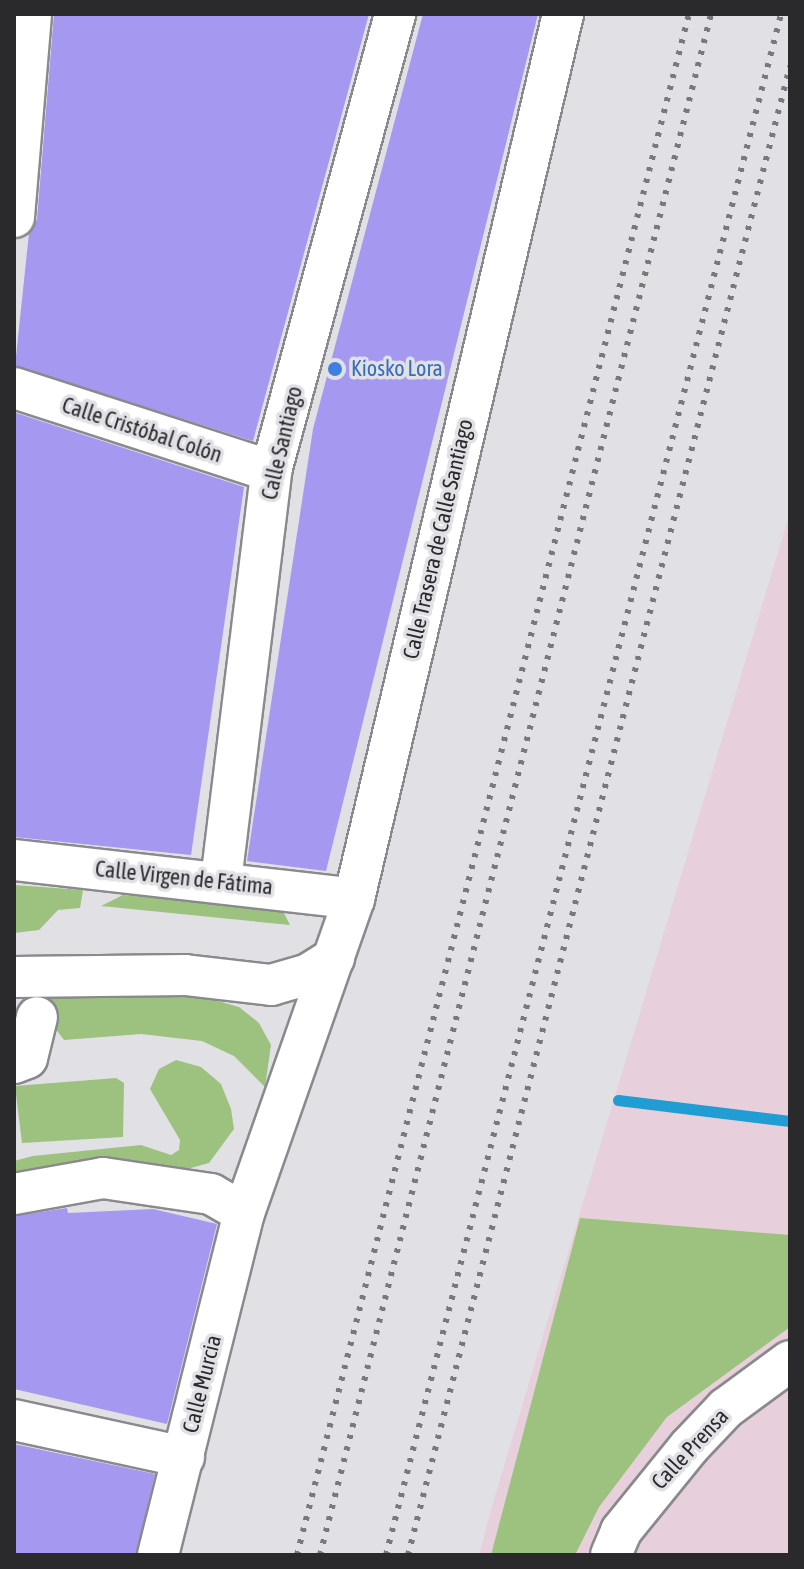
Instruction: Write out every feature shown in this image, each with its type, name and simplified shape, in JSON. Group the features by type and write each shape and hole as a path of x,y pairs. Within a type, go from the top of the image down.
{"street":[{"path":"15,197 31,14"},
{"name":"Calle Santiago","path":"221,881 271,471 395,14"},
{"name":"Calle Trasera de Calle Santiago","path":"304,1043 354,899 563,14"},
{"name":"Calle Trasera de Calle Santiago","path":"522,180 579,14"},
{"name":"Calle Cristóbal Colón","path":"14,388 271,471"},
{"name":"Calle Virgen de Fátima","path":"14,860 221,881 354,899"},
{"path":"14,977 185,975 231,985 271,985 307,975 334,958"},
{"path":"231,985 271,1008 304,1043"},
{"path":"14,1063 27,1058 37,1017"},
{"name":"Calle Murcia","path":"158,1555 184,1457 228,1204 278,1118 304,1043"},
{"path":"14,1194 103,1178 228,1204"},
{"name":"Calle Prensa","path":"611,1555 621,1531 689,1447 726,1408 790,1361"},
{"path":"14,1420 184,1457"}],"shaded area":[{"path":"790,512 790,1555 479,1555 492,1506"}],"green space":[{"path":"14,885 83,890 80,908 58,910 39,930 14,933"},
{"path":"123,895 282,909 290,925 101,906"},
{"path":"52,987 172,988 239,1007 259,1023 271,1045 265,1087 234,1056 202,1041 141,1034 64,1040 48,1019"},
{"path":"176,1060 201,1067 221,1084 231,1109 234,1129 209,1163 176,1172 14,1177 14,1161 33,1156 141,1145 171,1155 179,1150 180,1140 150,1089 159,1069"},
{"path":"116,1078 124,1083 123,1137 22,1143 15,1086"},
{"path":"580,1218 790,1235 790,1327 667,1417 599,1507 575,1555 491,1555"}],"building":[{"path":"54,14 369,14 253,441 15,366 29,233 37,219"},
{"path":"423,14 538,14 326,871 247,861 313,429"},
{"path":"16,413 244,487 191,855 14,837"},
{"path":"67,1208 68,1213 153,1209 217,1224 167,1424 14,1389 14,1216"},
{"path":"14,1444 155,1474 136,1555 14,1555"}],"waterway":[{"path":"618,1100 790,1121"}],"railway":[{"path":"297,1555 689,14"},
{"path":"320,1555 711,14"},
{"path":"386,1555 781,14"},
{"path":"408,1555 790,66"}],"place":[{"name":"Kiosko Lora","path":"335,369"}]}
